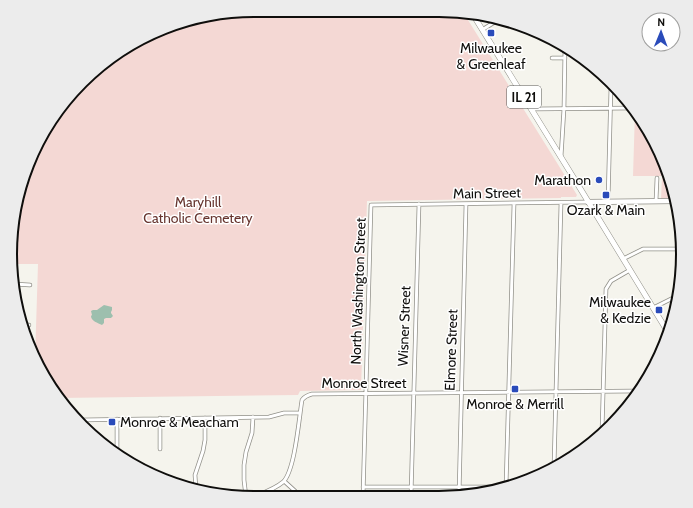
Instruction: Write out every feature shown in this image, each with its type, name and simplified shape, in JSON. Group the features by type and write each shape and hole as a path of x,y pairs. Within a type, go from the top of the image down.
{"main road":[{"name":"IL 21","path":"476,20 664,326"}],"street":[{"path":"482,30 492,23"},
{"path":"561,157 565,53"},
{"path":"552,58 565,58"},
{"path":"608,202 611,91"},
{"path":"531,109 625,108"},
{"path":"656,201 657,178"},
{"name":"Main Street","path":"371,205 670,201"},
{"path":"554,461 561,203"},
{"name":"Wisner Street","path":"411,488 419,204"},
{"name":"Elmore Street","path":"459,487 466,204"},
{"path":"506,481 514,204"},
{"name":"North Washington Street","path":"363,491 371,205"},
{"path":"623,259 642,249 676,249"},
{"path":"602,426 606,289 610,282 630,270"},
{"path":"19,284 30,285"},
{"path":"654,308 671,299"},
{"name":"Monroe Street","path":"284,481 290,471 293,461 302,400 308,395 632,391"},
{"path":"84,420 270,417 288,413 300,413"},
{"path":"245,490 244,466 246,452 252,433 253,417"},
{"path":"160,418 160,449"},
{"path":"196,484 196,475 205,440 205,418"},
{"path":"117,419 117,447"},
{"path":"266,491 284,481 295,491"},
{"path":"363,487 480,487"}],"green space":[{"name":"Maryhill Catholic Cemetery","path":"254,17 439,17 467,19 577,195 576,197 561,198 367,201 361,390 300,391 298,395 66,398 41,359 35,346 38,264 18,264 19,223 25,193 35,163 49,135 66,110 86,86 110,66 135,49 163,35 193,25 223,19"},
{"path":"635,120 652,149 658,163 669,199 661,199 662,176 633,176"}],"shaded area":[{"path":"104,305 112,307 111,313 113,316 111,318 104,319 104,323 102,325 92,319 91,311 97,310"}],"place":[{"name":"Milwaukee & Greenleaf","path":"491,33"},
{"name":"Marathon","path":"599,180"},
{"name":"Ozark & Main","path":"606,195"},
{"name":"Milwaukee & Kedzie","path":"659,310"},
{"name":"Monroe & Merrill","path":"515,389"},
{"name":"Monroe & Meacham","path":"112,422"}]}
